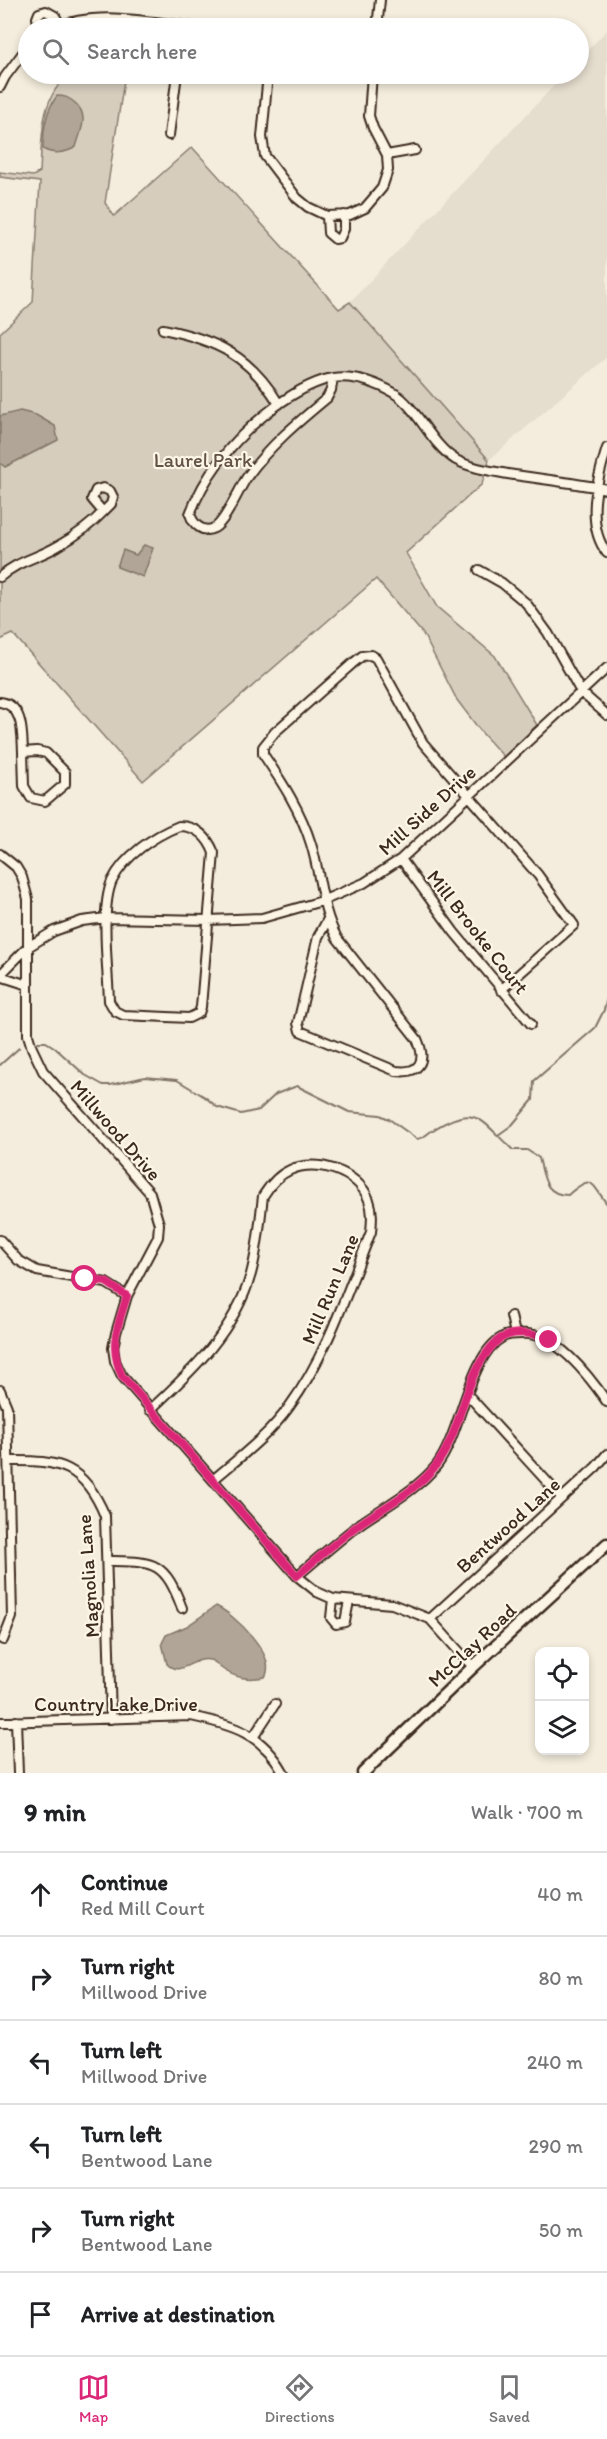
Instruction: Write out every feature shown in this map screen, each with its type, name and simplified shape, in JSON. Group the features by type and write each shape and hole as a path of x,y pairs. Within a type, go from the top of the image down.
{"main road":[{"name":"McClay Road","path":"363,1773 473,1667 607,1544"}],"street":[{"path":"378,18 380,0"},
{"path":"37,18 39,13 46,10 56,18"},
{"path":"0,87 18,59"},
{"path":"169,135 176,84"},
{"path":"267,84 262,137 265,156 297,198 308,207 327,216 350,215 365,208 382,188 388,170 387,155 369,116 371,84"},
{"path":"387,155 416,150"},
{"path":"327,216 328,233 335,239 340,238 342,234 344,215"},
{"path":"163,329 196,336 227,348 244,360 279,404"},
{"path":"333,378 327,398 263,456 250,473 220,524 212,530 206,530 192,522 190,514 214,468 241,435 301,389 333,378 367,381 396,394 447,453 466,465 607,489"},
{"path":"607,448 598,487 594,523 598,540 607,553"},
{"path":"0,577 12,567 57,547 91,524 103,512"},
{"path":"479,570 502,583 526,603 548,633 581,692 607,715"},
{"path":"328,919 318,938 298,1023 300,1031 396,1071 409,1072 415,1069 422,1057 417,1039 337,938 322,901 312,846 305,827 286,789 263,754 263,747 275,732 362,656 371,655 376,658 423,743 538,875 574,925 501,990"},
{"name":"Mill Side Drive","path":"0,976 28,947 63,928 82,921 106,918 208,920 262,918 322,901 364,883 401,859 607,668"},
{"path":"0,702 17,712 21,727 26,794 31,798 45,801 65,784 65,772 45,753 23,752"},
{"path":"179,826 193,828 206,837 214,853 199,1013 189,1018 123,1015 110,1006 106,918 113,880 130,858 161,833 179,826"},
{"name":"Millwood Drive","path":"0,854 16,867 22,877 28,899 28,1035 32,1048 43,1071 150,1193 157,1212 158,1237 127,1296 113,1348 115,1361 122,1376 297,1576 317,1592 333,1599 392,1604 430,1619 473,1667"},
{"name":"Mill Brooke Court","path":"401,859 454,932 531,1024"},
{"path":"0,976 28,985"},
{"name":"Mill Run Lane","path":"150,1410 211,1350 229,1324 251,1275 264,1196 270,1186 290,1170 309,1165 323,1166 353,1179 369,1198 373,1215 371,1232 327,1343 309,1377 288,1409 258,1442 213,1480"},
{"path":"0,1240 18,1260 37,1271 106,1282 127,1296"},
{"path":"511,1316 515,1334"},
{"path":"297,1576 361,1523 420,1483 438,1464 486,1353 505,1336 538,1335 549,1340 561,1349 607,1402"},
{"path":"0,1390 7,1407 9,1461 4,1528 12,1617 3,1640"},
{"path":"467,1394 562,1498"},
{"name":"Bentwood Lane","path":"430,1619 596,1467 607,1454"},
{"name":"Magnolia Lane","path":"9,1461 43,1460 59,1464 82,1480 97,1496 105,1516 111,1719"},
{"path":"108,1561 149,1562 159,1568 175,1588 182,1608"},
{"path":"333,1599 331,1618 340,1625 345,1622 349,1600"},
{"path":"254,1736 275,1704"},
{"name":"Country Lake Drive","path":"0,1722 191,1716 218,1722 254,1736 277,1761 284,1773"},
{"path":"16,1721 18,1773"}],"shaded area":[{"path":"607,30 607,357 489,460 350,302 556,84 589,84 589,49"},
{"path":"57,96 68,98 79,107 83,123 76,147 55,153 43,149 43,142 47,115"},
{"path":"20,411 36,415 55,426 58,440 5,467 0,463 0,416"},
{"path":"144,545 153,548 143,577 117,567 123,550 136,555"},
{"path":"216,1606 243,1626 260,1647 267,1668 265,1677 237,1676 210,1660 198,1661 177,1669 167,1664 162,1643 166,1635 187,1626"}],"green space":[{"name":"Laurel Park","path":"59,84 123,84 105,203 114,216 192,147 339,309 350,302 489,460 482,484 406,553 437,607 495,656 537,725 504,757 457,700 423,634 376,579 143,781 13,634 0,640 0,333 33,302 40,182 0,177 0,172 33,176 40,172 44,118"}],"waterway":[{"path":"498,1135 512,1125 533,1100 534,1081 595,1028 607,998"},
{"path":"38,1042 46,1042 54,1047 85,1075 103,1085 145,1077 177,1080 217,1107 241,1114 259,1110 276,1094 297,1086 349,1112 380,1115 417,1139 448,1122 469,1116 485,1124 513,1150 527,1150 539,1158 546,1183 554,1192 568,1195 582,1184 591,1183 607,1204"},
{"path":"0,1065 19,1048"}],"route":[{"path":"85,1279 106,1282 127,1296 113,1348 115,1361 122,1376 297,1576 361,1523 420,1483 438,1464 454,1434 478,1367 486,1353 499,1340 505,1336 527,1333 549,1340"}]}
